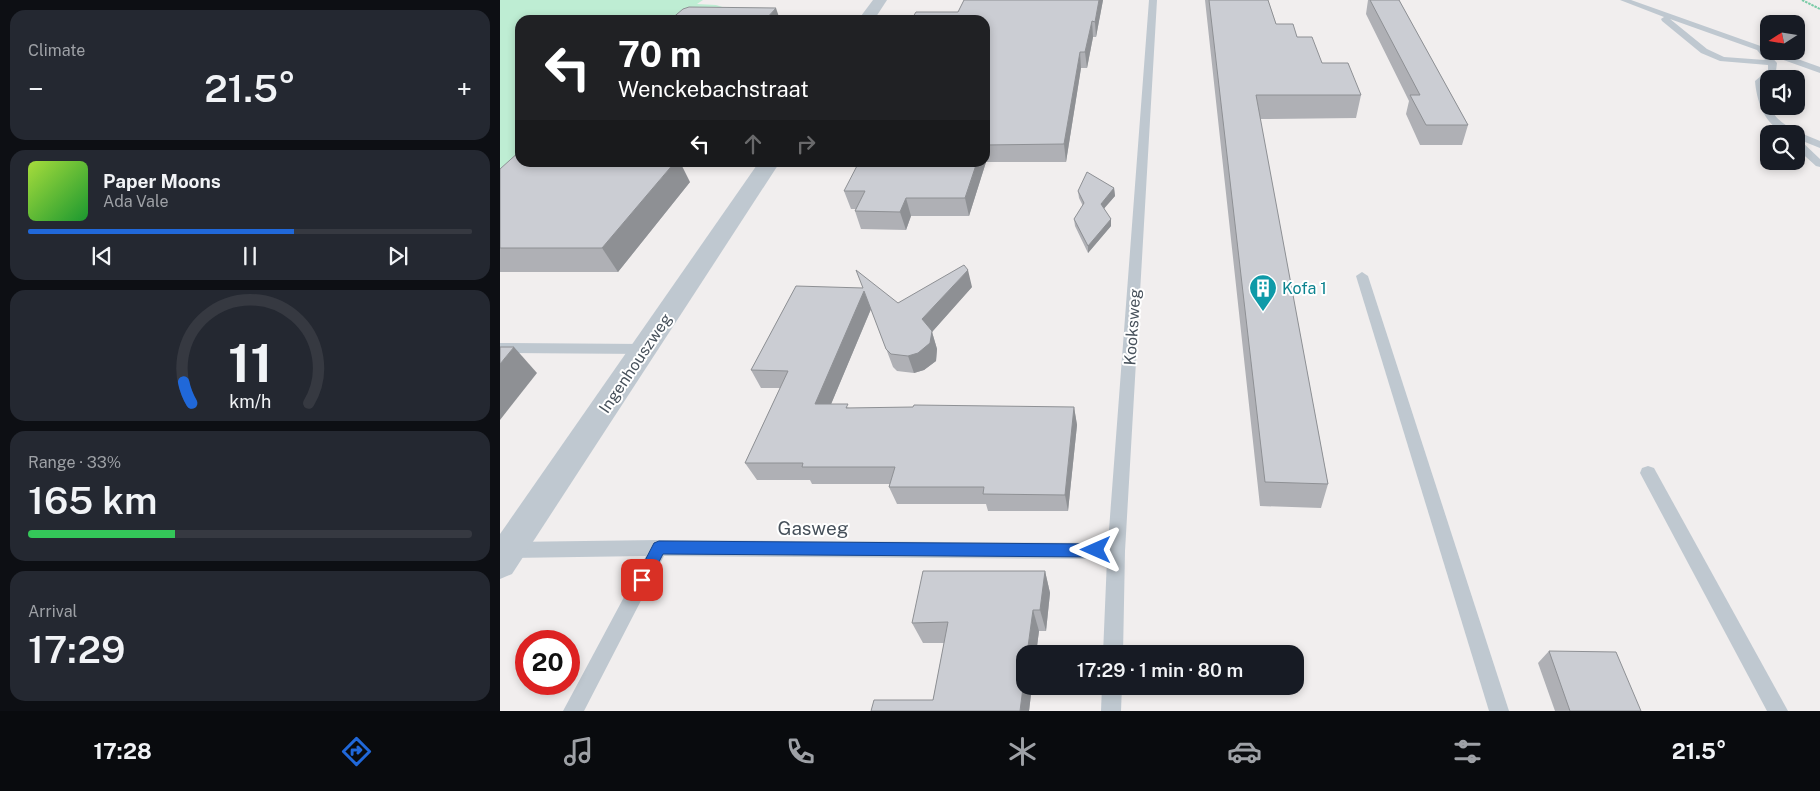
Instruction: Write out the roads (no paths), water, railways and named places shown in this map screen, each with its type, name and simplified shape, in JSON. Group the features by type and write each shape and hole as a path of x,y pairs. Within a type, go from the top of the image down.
{"street":[{"path":"870,15 880,0"},
{"name":"Ingenhouszweg","path":"505,556 767,167"}],"lane":[{"name":"Kooksweg","path":"1113,645 1116,551 1153,0"},
{"path":"1624,0 1820,70"},
{"path":"1654,11 1704,51 1723,59 1773,63"},
{"path":"1759,48 1773,63"},
{"path":"1773,63 1772,71 1759,81 1760,101 1770,118 1777,125"},
{"path":"1770,118 1781,125"},
{"path":"1805,138 1820,145"},
{"path":"1805,150 1820,164"},
{"path":"1362,276 1499,711"},
{"path":"500,348 644,349"},
{"path":"1648,473 1778,711"},
{"name":"Gasweg","path":"505,556 659,548 1116,551"},
{"path":"573,711 659,548"},
{"path":"1111,711 1112,695"}],"place":[{"name":"Kofa 1","path":"1263,312"}]}
